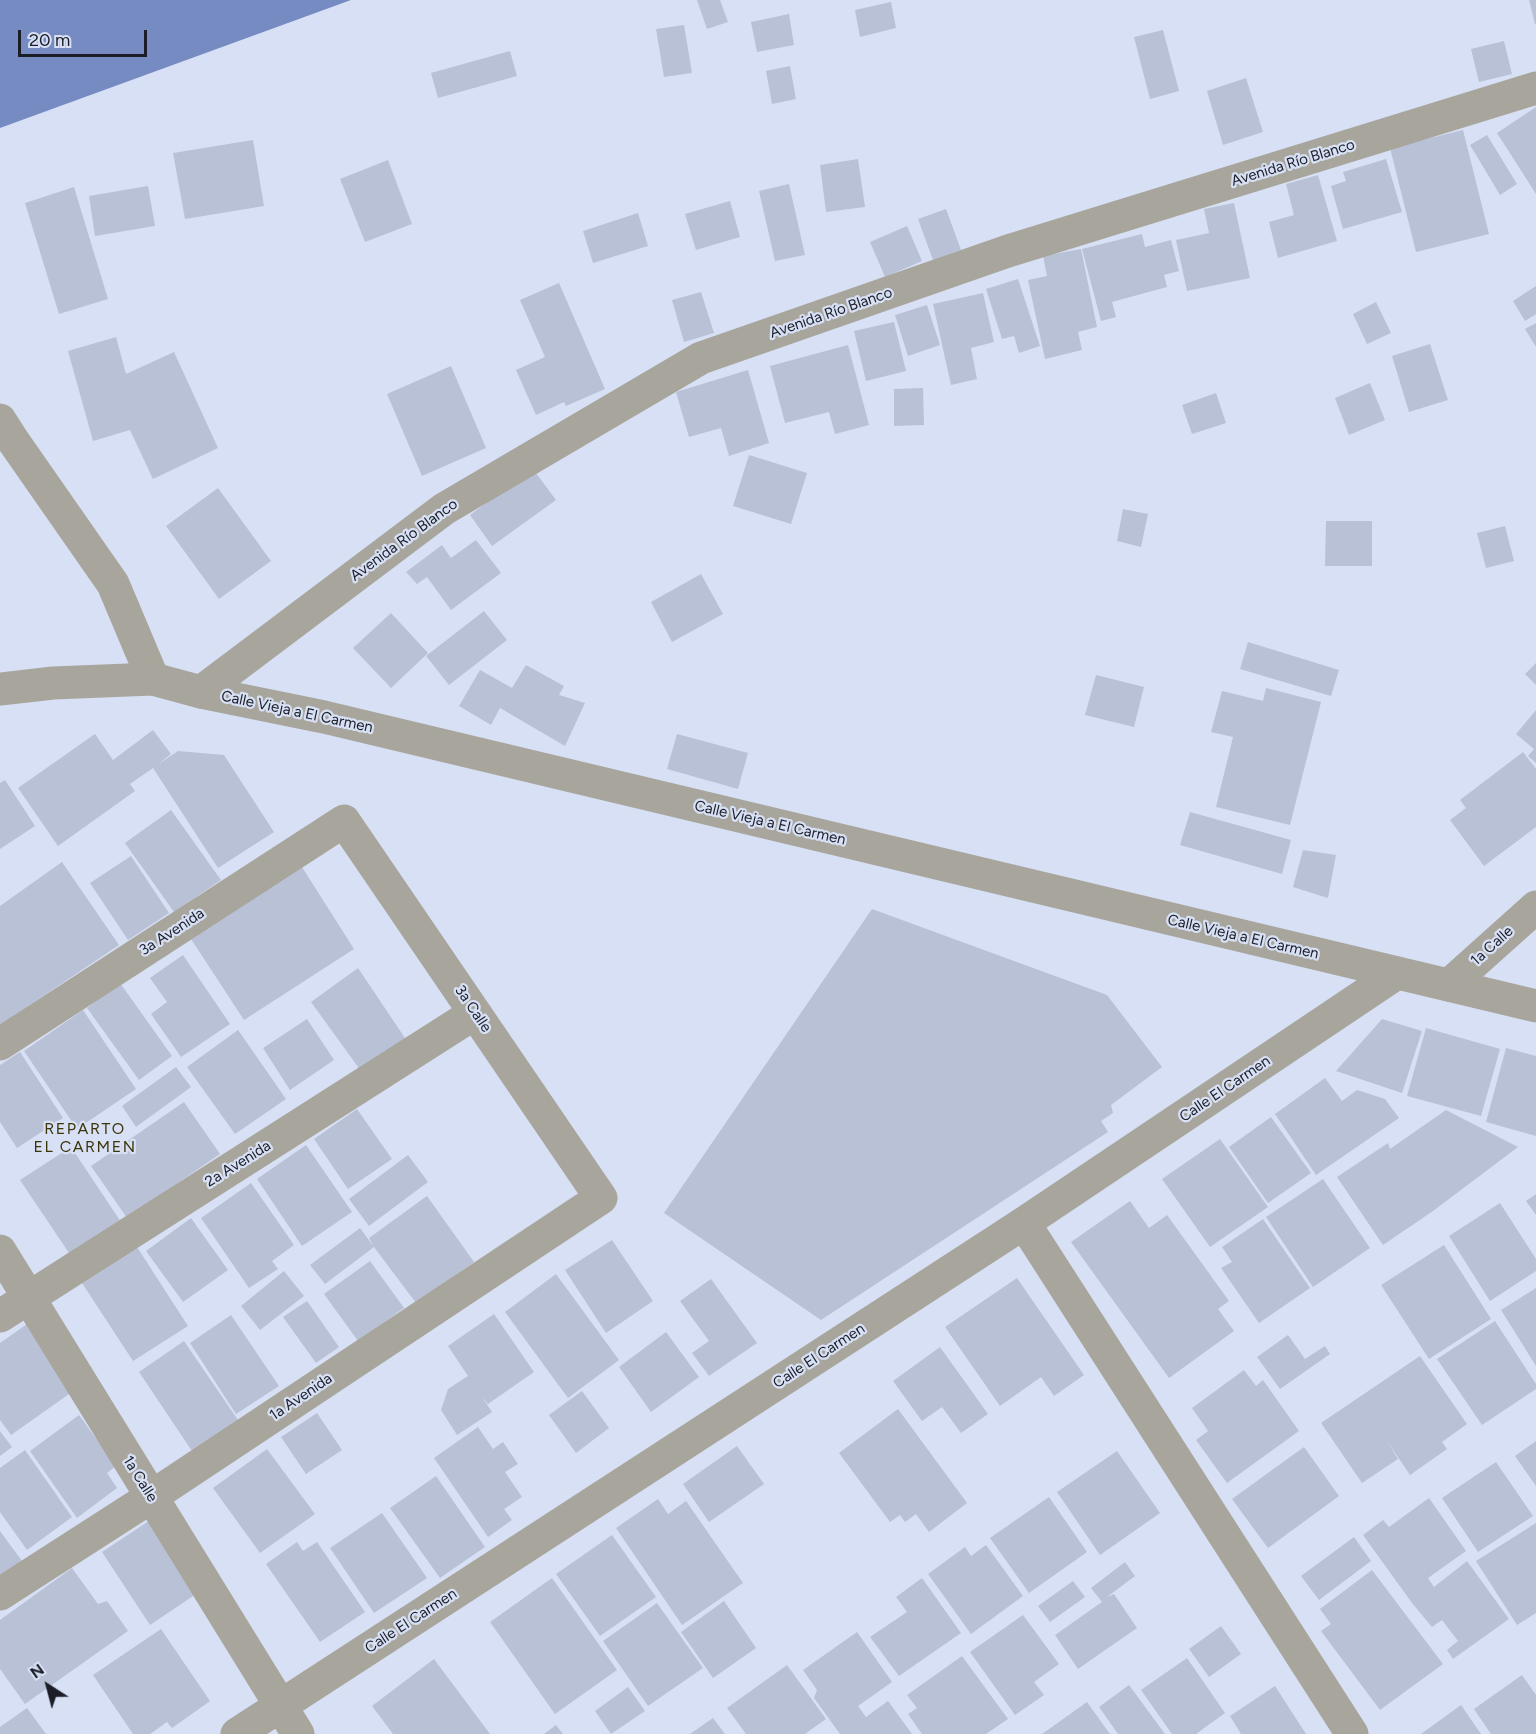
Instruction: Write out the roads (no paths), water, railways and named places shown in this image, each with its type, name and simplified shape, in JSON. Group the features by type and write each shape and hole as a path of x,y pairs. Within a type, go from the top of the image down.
{"street":[{"name":"Avenida Río Blanco","path":"201,692 444,509 701,358 1008,251 1536,88"},
{"path":"0,420 113,584 153,679"},
{"name":"Calle Vieja a El Carmen","path":"0,688 53,683 153,679 201,692 336,720 1536,1006"},
{"name":"3a Calle","path":"344,821 601,1198"},
{"name":"3a Avenida","path":"0,1044 344,821"},
{"name":"1a Calle","path":"1449,986 1536,907"},
{"name":"Calle El Carmen","path":"237,1734 1024,1222 1397,974"},
{"name":"2a Avenida","path":"0,1316 476,1013"},
{"name":"1a Avenida","path":"0,1594 151,1497 601,1198"},
{"path":"1024,1222 1352,1734"},
{"name":"1a Calle","path":"0,1251 298,1734"}],"water":[{"path":"0,0 351,0 0,128"}],"district":[{"name":"REPARTO EL CARMEN","path":"85,1138"}]}
